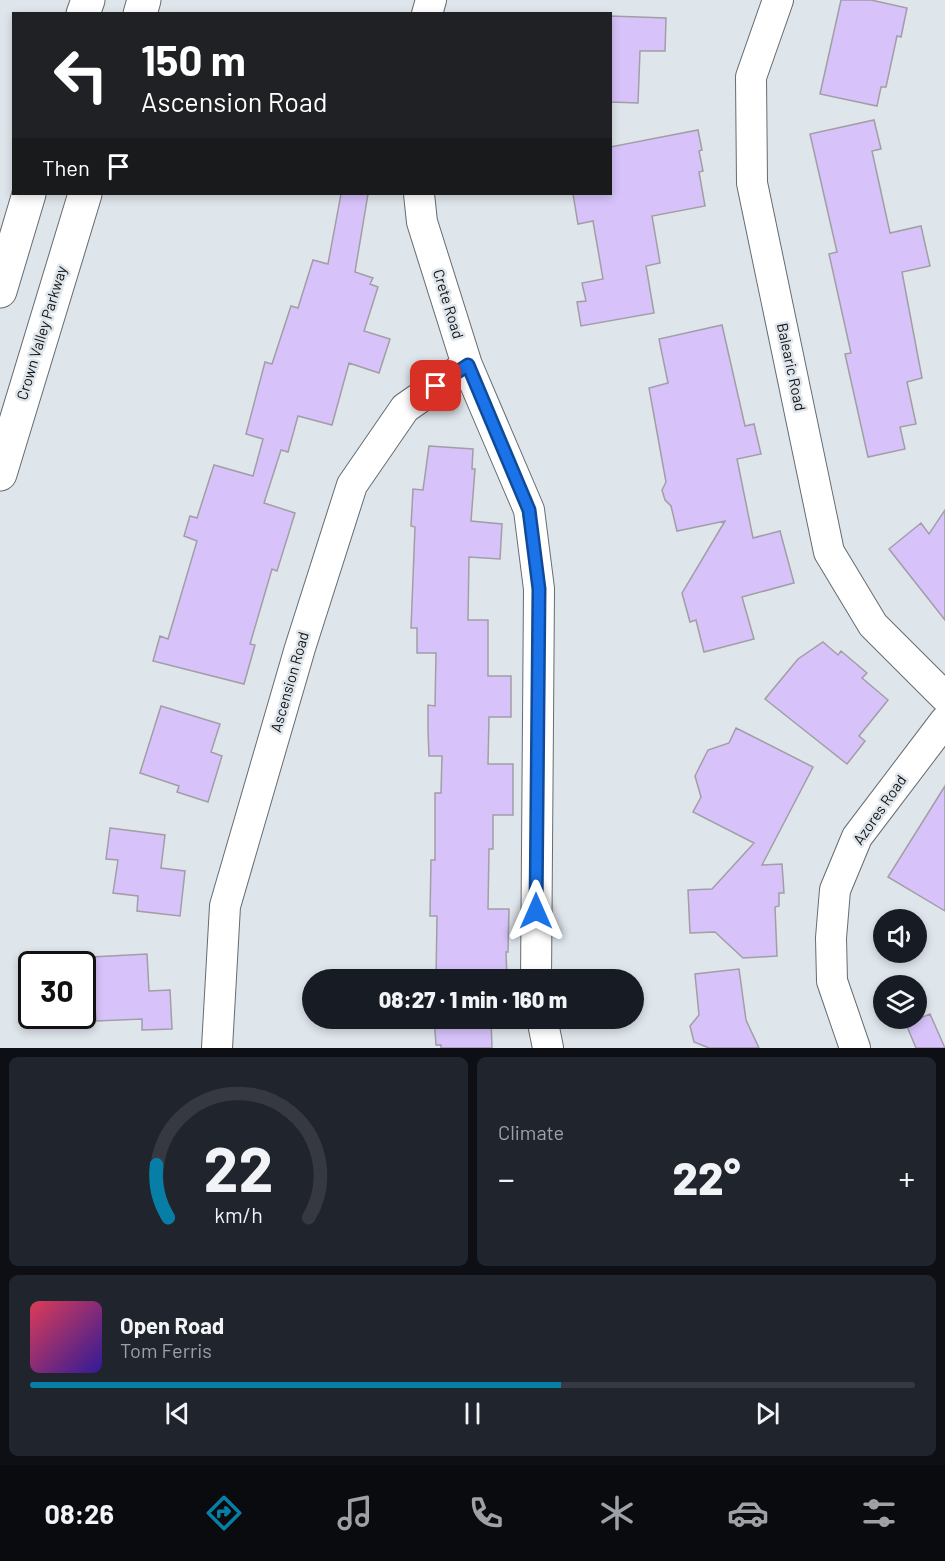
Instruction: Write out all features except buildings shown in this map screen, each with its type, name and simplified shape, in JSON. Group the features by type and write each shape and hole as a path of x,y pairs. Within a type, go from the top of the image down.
{"main road":[{"path":"0,291 29,195"},
{"name":"Crown Valley Parkway","path":"0,474 85,195"}],"street":[{"name":"Balearic Road","path":"778,0 751,76 753,183 829,552 873,625 945,697"},
{"name":"Crete Road","path":"419,195 423,222 468,365 529,510 539,589 536,969"},
{"name":"Ascension Road","path":"217,1048 225,906 300,648 352,485 405,408 468,365"},
{"name":"Azores Road","path":"855,1048 832,981 831,938 835,890 857,837 945,721"},
{"path":"544,1029 548,1048"}],"route":[{"path":"436,386 468,365 529,510 539,589 536,911"}]}
